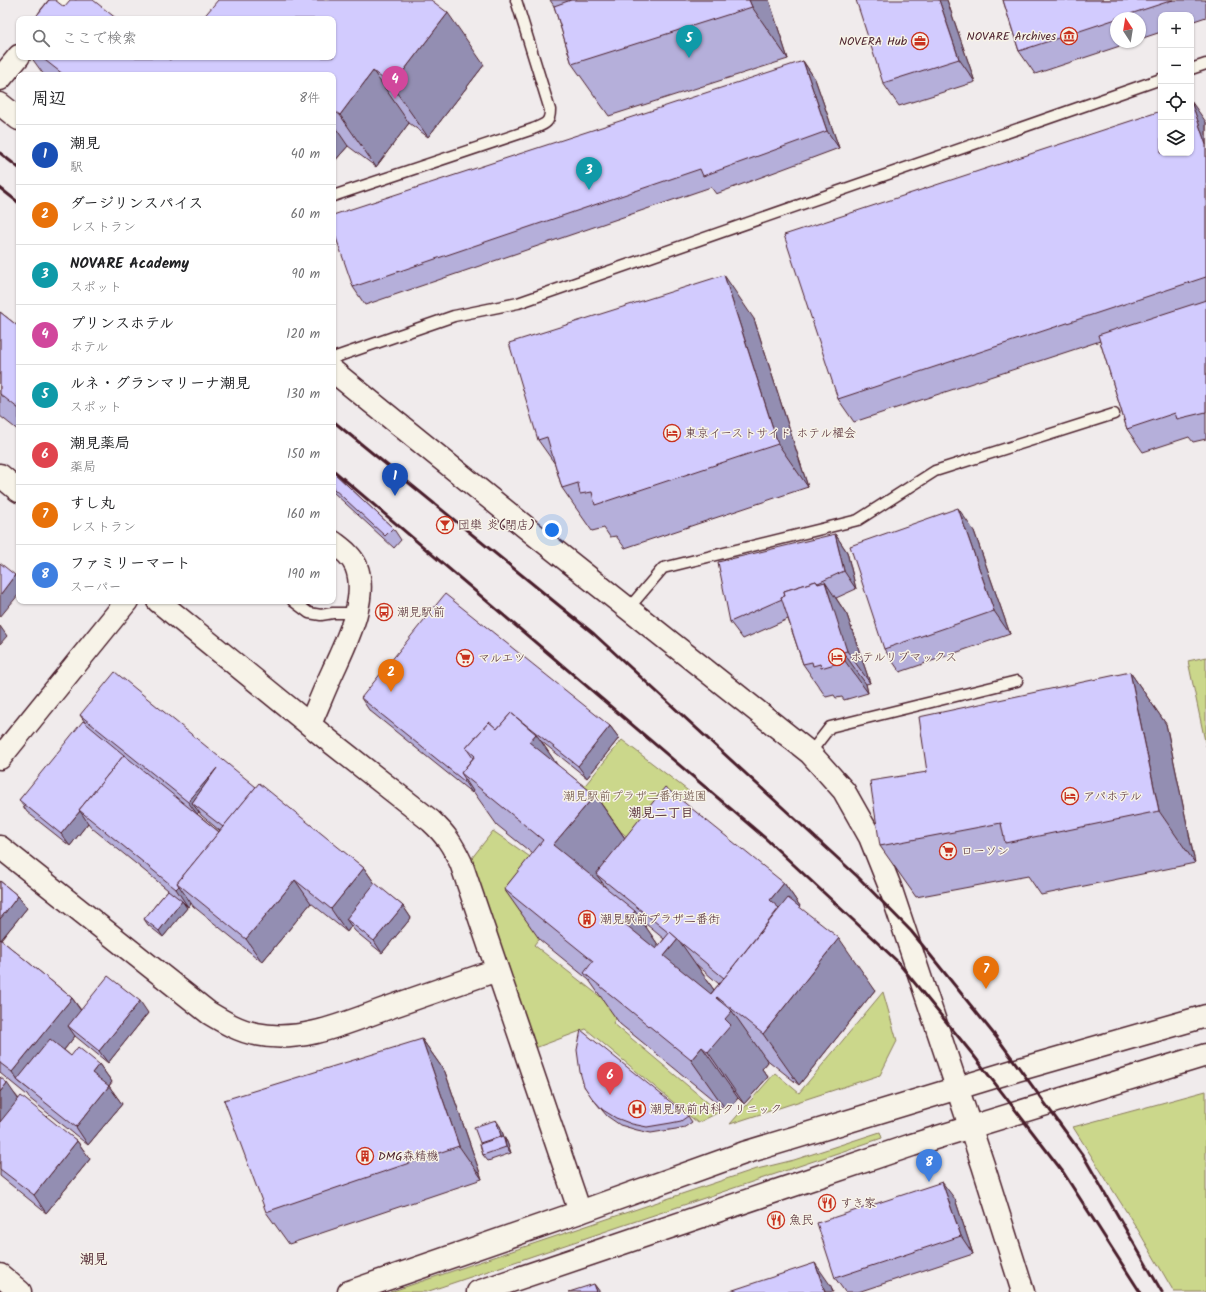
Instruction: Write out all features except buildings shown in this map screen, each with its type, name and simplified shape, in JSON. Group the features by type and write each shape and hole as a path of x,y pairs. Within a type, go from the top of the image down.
{"street":[{"path":"51,16 64,0"},
{"path":"0,79 16,60"},
{"path":"0,104 16,117"},
{"path":"336,373 628,609 810,753 844,791 870,837 890,887 1023,1292"},
{"path":"0,475 16,488"},
{"path":"310,724 347,638 356,613 359,578 356,565 349,554 336,544"},
{"path":"0,758 125,604"},
{"path":"162,604 431,821 452,843 461,863 580,1212"},
{"path":"0,847 209,1013 233,1026 257,1034 278,1036 304,1034 334,1026 497,970"},
{"path":"349,1292 580,1212 744,1153 1206,1016"},
{"path":"478,1292 970,1127 1206,1055"},
{"path":"0,1275 20,1292"}],"lane":[{"path":"336,195 545,124 550,118 550,110 516,0"},
{"path":"1194,68 1206,64"},
{"path":"336,357 454,316 518,302 1158,80"},
{"path":"628,609 662,568 858,520 935,471 1114,414"},
{"path":"297,604 309,613 321,615 333,613 356,613"},
{"path":"810,753 830,727 1017,681"}],"green space":[{"path":"1206,657 1206,746 1188,661"},
{"name":"潮見駅前プラザ二番街遊園","path":"622,740 691,793 643,850 577,795"},
{"path":"493,831 576,889 534,945 620,1012 613,1023 719,1112 698,1123 586,1029 535,1048 468,863"},
{"path":"883,992 897,1041 880,1075 730,1124 775,1073 799,1093"},
{"path":"1206,1091 1206,1292 1174,1292 1138,1230 1073,1127"},
{"path":"880,1132 882,1138 426,1292 390,1292 753,1170 794,1160"}],"railway":[{"path":"0,153 16,166"},
{"path":"0,188 16,201"},
{"path":"336,423 594,634 857,876 911,931 1001,1043 1084,1157 1162,1292"},
{"path":"336,473 765,838 896,960 974,1056 1063,1172 1140,1292"}],"place":[{"name":"NOVARE Archives","path":"1069,36"},
{"name":"NOVERA Hub","path":"920,41"},
{"name":"ルネ・グランマリーナ潮見","path":"689,58"},
{"name":"プリンスホテル","path":"395,99"},
{"name":"NOVARE Academy","path":"589,190"},
{"name":"東京イーストサイド ホテル櫂会","path":"672,433"},
{"name":"潮見","path":"395,496"},
{"name":"団欒 炎(閉店)","path":"445,525"},
{"name":"潮見駅前","path":"384,612"},
{"name":"ホテルリブマックス","path":"837,657"},
{"name":"マルエツ","path":"465,658"},
{"name":"ダージリンスパイス","path":"391,692"},
{"name":"アパホテル","path":"1070,796"},
{"name":"ローソン","path":"948,851"},
{"name":"潮見駅前プラザ二番街","path":"587,919"},
{"name":"すし丸","path":"986,989"},
{"name":"潮見薬局","path":"610,1095"},
{"name":"潮見駅前内科クリニック","path":"637,1109"},
{"name":"DMG森精機","path":"365,1156"},
{"name":"ファミリーマート","path":"929,1182"},
{"name":"すき家","path":"827,1203"},
{"name":"魚民","path":"776,1220"}],"district":[{"name":"潮見二丁目","path":"661,813"},
{"name":"潮見","path":"94,1260"}]}
